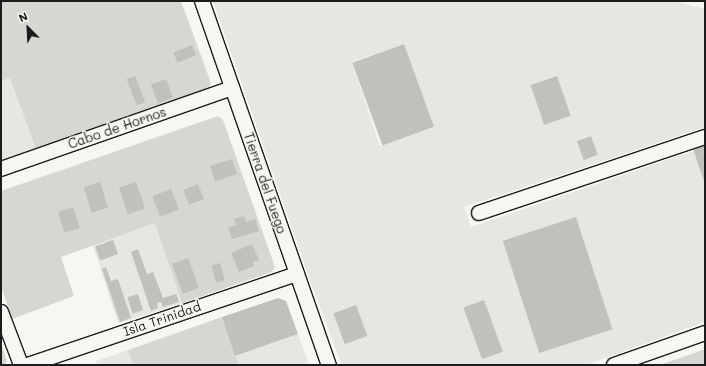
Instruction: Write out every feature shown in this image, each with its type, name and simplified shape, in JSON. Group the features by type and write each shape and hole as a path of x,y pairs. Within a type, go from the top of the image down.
{"street":[{"name":"Tierra del Fuego","path":"202,1 329,365"},
{"name":"Cabo de Hornos","path":"1,169 232,88"},
{"path":"479,213 705,137"},
{"name":"Isla Trinidad","path":"28,365 297,274"},
{"path":"1,312 21,365"},
{"path":"614,365 705,333"}],"shaded area":[{"path":"1,1 181,1 211,83 208,89 36,149 10,78 1,81"},
{"path":"213,1 674,1 705,9 705,127 464,207 471,227 705,147 705,322 586,365 342,365 313,289","holes":["404,44 434,127 380,146 352,62"]},
{"path":"10,77 36,149 1,161 1,81"},
{"path":"218,116 223,120 275,267 272,272 182,303 155,223 61,257 74,296 12,319 1,286 1,191"},
{"path":"156,223 182,303 118,324 92,244"},
{"path":"222,317 239,365 133,365 128,350"},
{"path":"298,334 309,365 239,365 235,356"},
{"path":"1,344 7,361 4,365 1,365"},
{"path":"705,349 705,365 659,365 686,356"},
{"path":"128,350 133,365 97,365 96,361"}],"building":[{"path":"404,44 434,127 382,146 352,63"},
{"path":"192,45 196,55 178,63 173,52"},
{"path":"135,76 145,102 137,105 127,79"},
{"path":"557,76 571,116 544,125 531,85"},
{"path":"166,79 173,98 158,103 151,84"},
{"path":"591,136 598,155 584,160 577,141"},
{"path":"705,141 705,184 692,146"},
{"path":"232,159 237,174 215,181 210,166"},
{"path":"100,182 108,208 92,213 84,187"},
{"path":"136,182 145,208 128,214 119,188"},
{"path":"198,184 204,199 189,205 183,190"},
{"path":"171,189 179,210 160,217 152,196"},
{"path":"73,207 80,228 65,233 58,212"},
{"path":"244,216 246,222 255,219 259,231 232,239 228,227 236,225 234,219"},
{"path":"576,217 612,329 539,353 503,241"},
{"path":"113,240 118,254 100,261 95,246"},
{"path":"252,244 259,260 253,262 254,266 239,272 231,253"},
{"path":"138,249 147,274 153,272 163,298 176,294 179,302 163,307 161,302 157,303 158,308 151,311 131,252"},
{"path":"188,258 199,288 183,294 172,264"},
{"path":"220,263 225,280 216,283 211,265"},
{"path":"106,267 111,281 118,279 131,318 120,322 102,269"},
{"path":"138,294 143,310 132,313 127,297"},
{"path":"278,298 286,301 298,334 235,356 222,317"},
{"path":"484,300 503,352 482,359 463,308"},
{"path":"356,305 367,336 345,344 333,313"}]}
